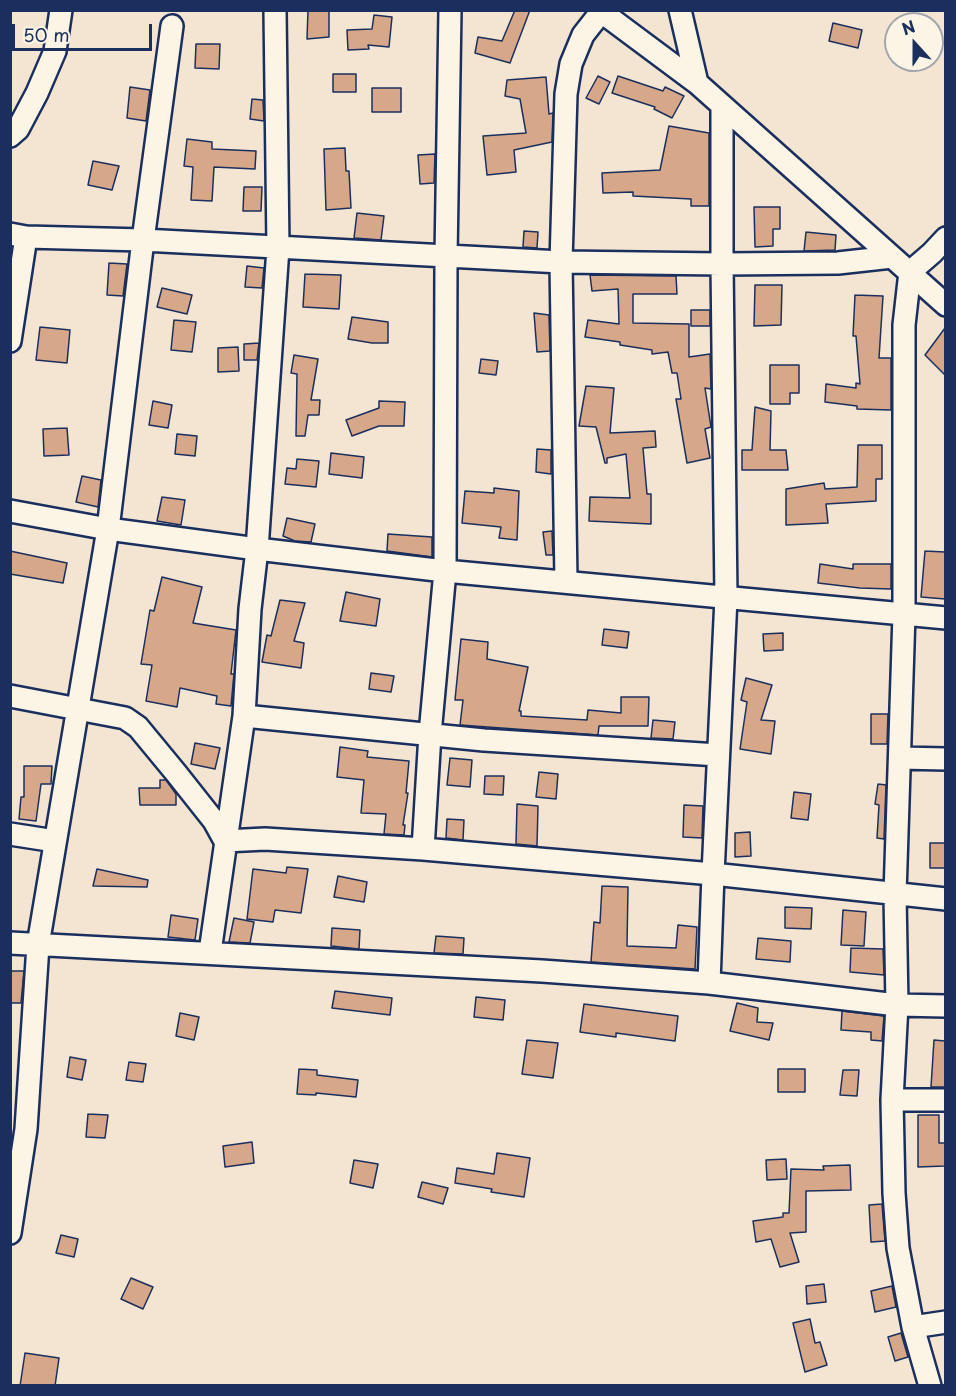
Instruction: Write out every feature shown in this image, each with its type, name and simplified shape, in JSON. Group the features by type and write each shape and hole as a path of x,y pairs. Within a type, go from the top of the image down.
{"street":[{"path":"10,136 18,129 55,51 61,10"},
{"path":"210,952 244,716 278,248 275,10"},
{"path":"423,849 430,734 445,571 450,10"},
{"path":"680,10 697,83"},
{"path":"566,581 561,262 566,94 571,64 583,35 600,11 697,83 945,305"},
{"path":"10,1233 26,1129 38,945 108,529 172,26"},
{"path":"709,983 712,874 726,598 722,106"},
{"path":"10,341 18,236 143,240 561,262 838,263 892,257"},
{"path":"930,1386 913,1328 898,1248 892,1100 897,1005 895,894 904,614 904,325 910,272 941,249"},
{"path":"10,511 108,529 445,571 945,618"},
{"path":"10,696 125,718 138,727 214,821 225,841"},
{"path":"244,716 430,734 718,755"},
{"path":"900,758 945,759"},
{"path":"10,834 55,841"},
{"path":"225,841 265,839 423,849 712,874 945,898"},
{"path":"10,943 530,970 709,983 897,1005 945,1006"},
{"path":"892,1100 945,1100"},
{"path":"913,1328 945,1322"}],"building":[{"path":"308,10 329,10 329,37 307,39"},
{"path":"515,10 530,10 510,63 475,53 478,37 502,41"},
{"path":"374,15 392,17 389,47 368,45 369,49 348,50 347,30 372,29"},
{"path":"833,23 862,30 858,48 829,41"},
{"path":"196,44 220,44 219,69 195,68"},
{"path":"333,74 356,74 356,92 333,92"},
{"path":"598,76 610,82 599,104 586,98"},
{"path":"618,76 663,91 665,87 684,96 672,118 654,109 655,107 612,93"},
{"path":"546,77 549,114 553,113 552,142 514,150 516,172 487,175 483,136 526,133 520,99 505,96 507,80"},
{"path":"130,87 150,90 146,121 127,118"},
{"path":"372,88 401,88 401,112 372,112"},
{"path":"252,99 263,100 264,121 250,119"},
{"path":"669,126 709,133 709,206 691,206 691,199 633,196 633,192 603,193 602,173 660,170"},
{"path":"187,139 212,142 212,149 256,151 255,169 214,167 212,201 191,200 193,167 184,166"},
{"path":"345,148 351,208 326,210 324,149"},
{"path":"435,154 434,183 420,184 418,155"},
{"path":"93,161 119,166 112,190 88,185"},
{"path":"244,187 262,187 261,211 243,211"},
{"path":"754,207 780,207 780,229 773,229 773,246 755,247"},
{"path":"357,213 384,216 381,240 354,238"},
{"path":"524,231 538,232 537,248 523,247"},
{"path":"806,232 836,235 835,250 804,251"},
{"path":"109,263 127,264 123,296 107,295"},
{"path":"247,266 264,268 262,288 245,287"},
{"path":"305,274 341,275 339,309 303,307"},
{"path":"590,275 676,276 677,294 633,294 633,323 689,324 689,357 710,354 711,389 705,388 711,427 705,429 710,458 687,463 676,399 681,399 677,373 672,373 668,352 652,354 652,350 585,337 588,320 619,324 618,289 592,291"},
{"path":"755,285 782,285 781,325 754,326"},
{"path":"162,288 192,295 187,314 157,307"},
{"path":"855,295 883,296 879,358 891,358 891,410 857,409 857,406 825,402 826,384 856,388 856,383 860,384 856,336 853,336"},
{"path":"691,310 710,310 710,326 691,326"},
{"path":"534,313 549,315 550,351 537,352"},
{"path":"352,317 388,322 388,343 348,339"},
{"path":"174,320 196,322 192,352 171,350"},
{"path":"40,327 70,330 67,363 36,360"},
{"path":"945,328 945,375 925,355"},
{"path":"259,343 257,360 244,360 244,344"},
{"path":"238,347 239,371 218,372 218,348"},
{"path":"294,355 318,359 311,400 320,400 319,415 308,415 305,436 296,436 297,374 291,373"},
{"path":"481,359 498,361 496,375 479,373"},
{"path":"770,365 799,365 799,393 790,393 790,404 770,404"},
{"path":"586,386 614,388 610,433 655,431 656,447 643,448 647,494 651,494 651,524 589,521 590,497 630,498 626,454 607,458 607,463 605,463 596,427 579,426"},
{"path":"153,401 172,405 168,428 149,425"},
{"path":"379,401 405,402 404,426 379,426 352,436 346,420 379,408"},
{"path":"755,407 771,411 770,450 786,450 788,470 742,470 742,450 752,450"},
{"path":"67,428 69,455 44,456 43,429"},
{"path":"177,434 197,436 195,456 175,454"},
{"path":"858,445 882,445 882,479 876,479 876,501 826,504 828,523 786,525 786,489 824,483 825,489 857,487"},
{"path":"537,449 551,450 551,474 536,472"},
{"path":"331,453 364,457 362,478 329,474"},
{"path":"297,459 319,461 316,487 285,484 287,468 296,469"},
{"path":"82,476 101,480 98,507 76,502"},
{"path":"494,488 519,491 517,540 499,538 501,527 462,523 465,491 494,493"},
{"path":"162,497 185,500 181,525 157,521"},
{"path":"287,518 315,524 311,542 295,541 283,536"},
{"path":"552,531 553,555 546,555 543,532"},
{"path":"388,534 432,537 432,557 387,551"},
{"path":"10,551 67,563 63,583 10,574"},
{"path":"925,551 945,552 945,599 921,597"},
{"path":"820,564 853,569 853,564 891,564 891,589 818,583"},
{"path":"162,577 202,587 193,623 236,630 231,674 234,674 231,706 216,704 217,696 180,688 177,707 146,701 152,665 141,664 150,610 154,611"},
{"path":"346,592 380,599 376,626 340,621"},
{"path":"280,600 305,603 294,641 304,643 301,668 262,662 267,635 271,636"},
{"path":"604,629 629,632 627,648 602,645"},
{"path":"783,633 783,650 764,651 763,634"},
{"path":"461,639 488,642 487,659 528,667 519,711 521,711 521,716 587,720 588,710 621,713 621,697 649,697 648,726 599,726 598,735 460,725 463,700 455,700"},
{"path":"371,673 394,676 391,692 369,689"},
{"path":"746,678 772,685 761,720 775,721 771,754 740,749 747,702 741,700"},
{"path":"871,714 888,714 887,744 871,744"},
{"path":"653,720 675,722 673,739 651,738"},
{"path":"195,743 220,748 215,769 191,764"},
{"path":"340,747 368,751 367,757 409,761 404,835 384,834 386,814 361,813 364,780 337,777"},
{"path":"450,758 472,760 470,787 447,785"},
{"path":"24,766 52,766 51,784 41,784 36,821 19,819 21,797 24,797"},
{"path":"539,772 558,774 556,799 536,797"},
{"path":"485,776 504,776 503,795 484,794"},
{"path":"160,780 166,780 176,794 176,805 140,805 139,788 160,788"},
{"path":"878,784 886,785 884,839 877,838 879,805 875,804"},
{"path":"794,792 811,794 808,820 791,818"},
{"path":"517,804 538,806 537,846 516,844"},
{"path":"684,805 703,806 702,838 683,837"},
{"path":"447,819 464,820 463,840 446,838"},
{"path":"750,832 751,856 735,857 735,833"},
{"path":"930,843 945,843 945,868 930,868"},
{"path":"287,867 308,869 301,913 275,910 273,922 247,919 253,869 286,873"},
{"path":"97,869 148,880 147,887 93,886"},
{"path":"338,876 367,882 364,902 334,897"},
{"path":"602,886 628,887 627,946 676,948 678,925 697,927 695,969 591,962 594,922 600,923"},
{"path":"785,907 812,908 811,929 785,928"},
{"path":"843,910 866,912 864,946 841,945"},
{"path":"171,915 198,919 195,940 168,937"},
{"path":"234,918 254,922 250,943 229,942"},
{"path":"332,928 360,930 359,949 331,946"},
{"path":"436,936 464,938 463,954 434,953"},
{"path":"758,938 791,941 790,962 756,959"},
{"path":"851,948 883,949 884,975 850,972"},
{"path":"10,971 24,971 21,1003 10,1003"},
{"path":"335,991 392,998 390,1015 332,1008"},
{"path":"476,997 505,1000 503,1020 474,1017"},
{"path":"737,1003 758,1008 757,1022 773,1023 769,1040 730,1031"},
{"path":"584,1004 678,1016 675,1041 616,1033 616,1037 580,1032"},
{"path":"842,1011 884,1016 882,1041 871,1040 871,1032 841,1030"},
{"path":"180,1013 199,1017 194,1040 176,1036"},
{"path":"527,1040 558,1043 553,1078 522,1074"},
{"path":"934,1040 945,1041 945,1087 931,1087"},
{"path":"70,1057 86,1060 82,1080 67,1077"},
{"path":"129,1062 146,1064 143,1082 126,1080"},
{"path":"299,1069 317,1070 317,1075 358,1080 356,1097 316,1093 316,1095 297,1094"},
{"path":"778,1069 805,1069 805,1092 778,1092"},
{"path":"843,1070 859,1070 857,1096 840,1095"},
{"path":"88,1114 108,1115 105,1138 86,1137"},
{"path":"918,1115 939,1115 939,1143 945,1143 945,1166 918,1167"},
{"path":"252,1142 254,1163 225,1167 223,1146"},
{"path":"497,1153 530,1158 524,1197 455,1183 457,1168 494,1174"},
{"path":"786,1159 787,1179 767,1180 766,1160"},
{"path":"354,1160 378,1164 373,1188 350,1183"},
{"path":"850,1165 851,1190 806,1191 806,1232 790,1233 799,1262 780,1267 771,1239 756,1242 753,1221 783,1217 783,1213 789,1213 791,1169 824,1170 823,1166"},
{"path":"422,1182 448,1188 443,1204 418,1197"},
{"path":"882,1204 885,1241 871,1242 869,1205"},
{"path":"61,1235 78,1239 74,1257 56,1253"},
{"path":"131,1278 153,1287 143,1309 121,1299"},
{"path":"824,1284 826,1302 807,1304 806,1286"},
{"path":"892,1286 896,1307 875,1312 871,1291"},
{"path":"810,1319 815,1343 820,1342 827,1365 805,1372 793,1323"},
{"path":"901,1333 908,1357 895,1361 888,1337"},
{"path":"25,1353 59,1358 55,1386 20,1386"}]}
